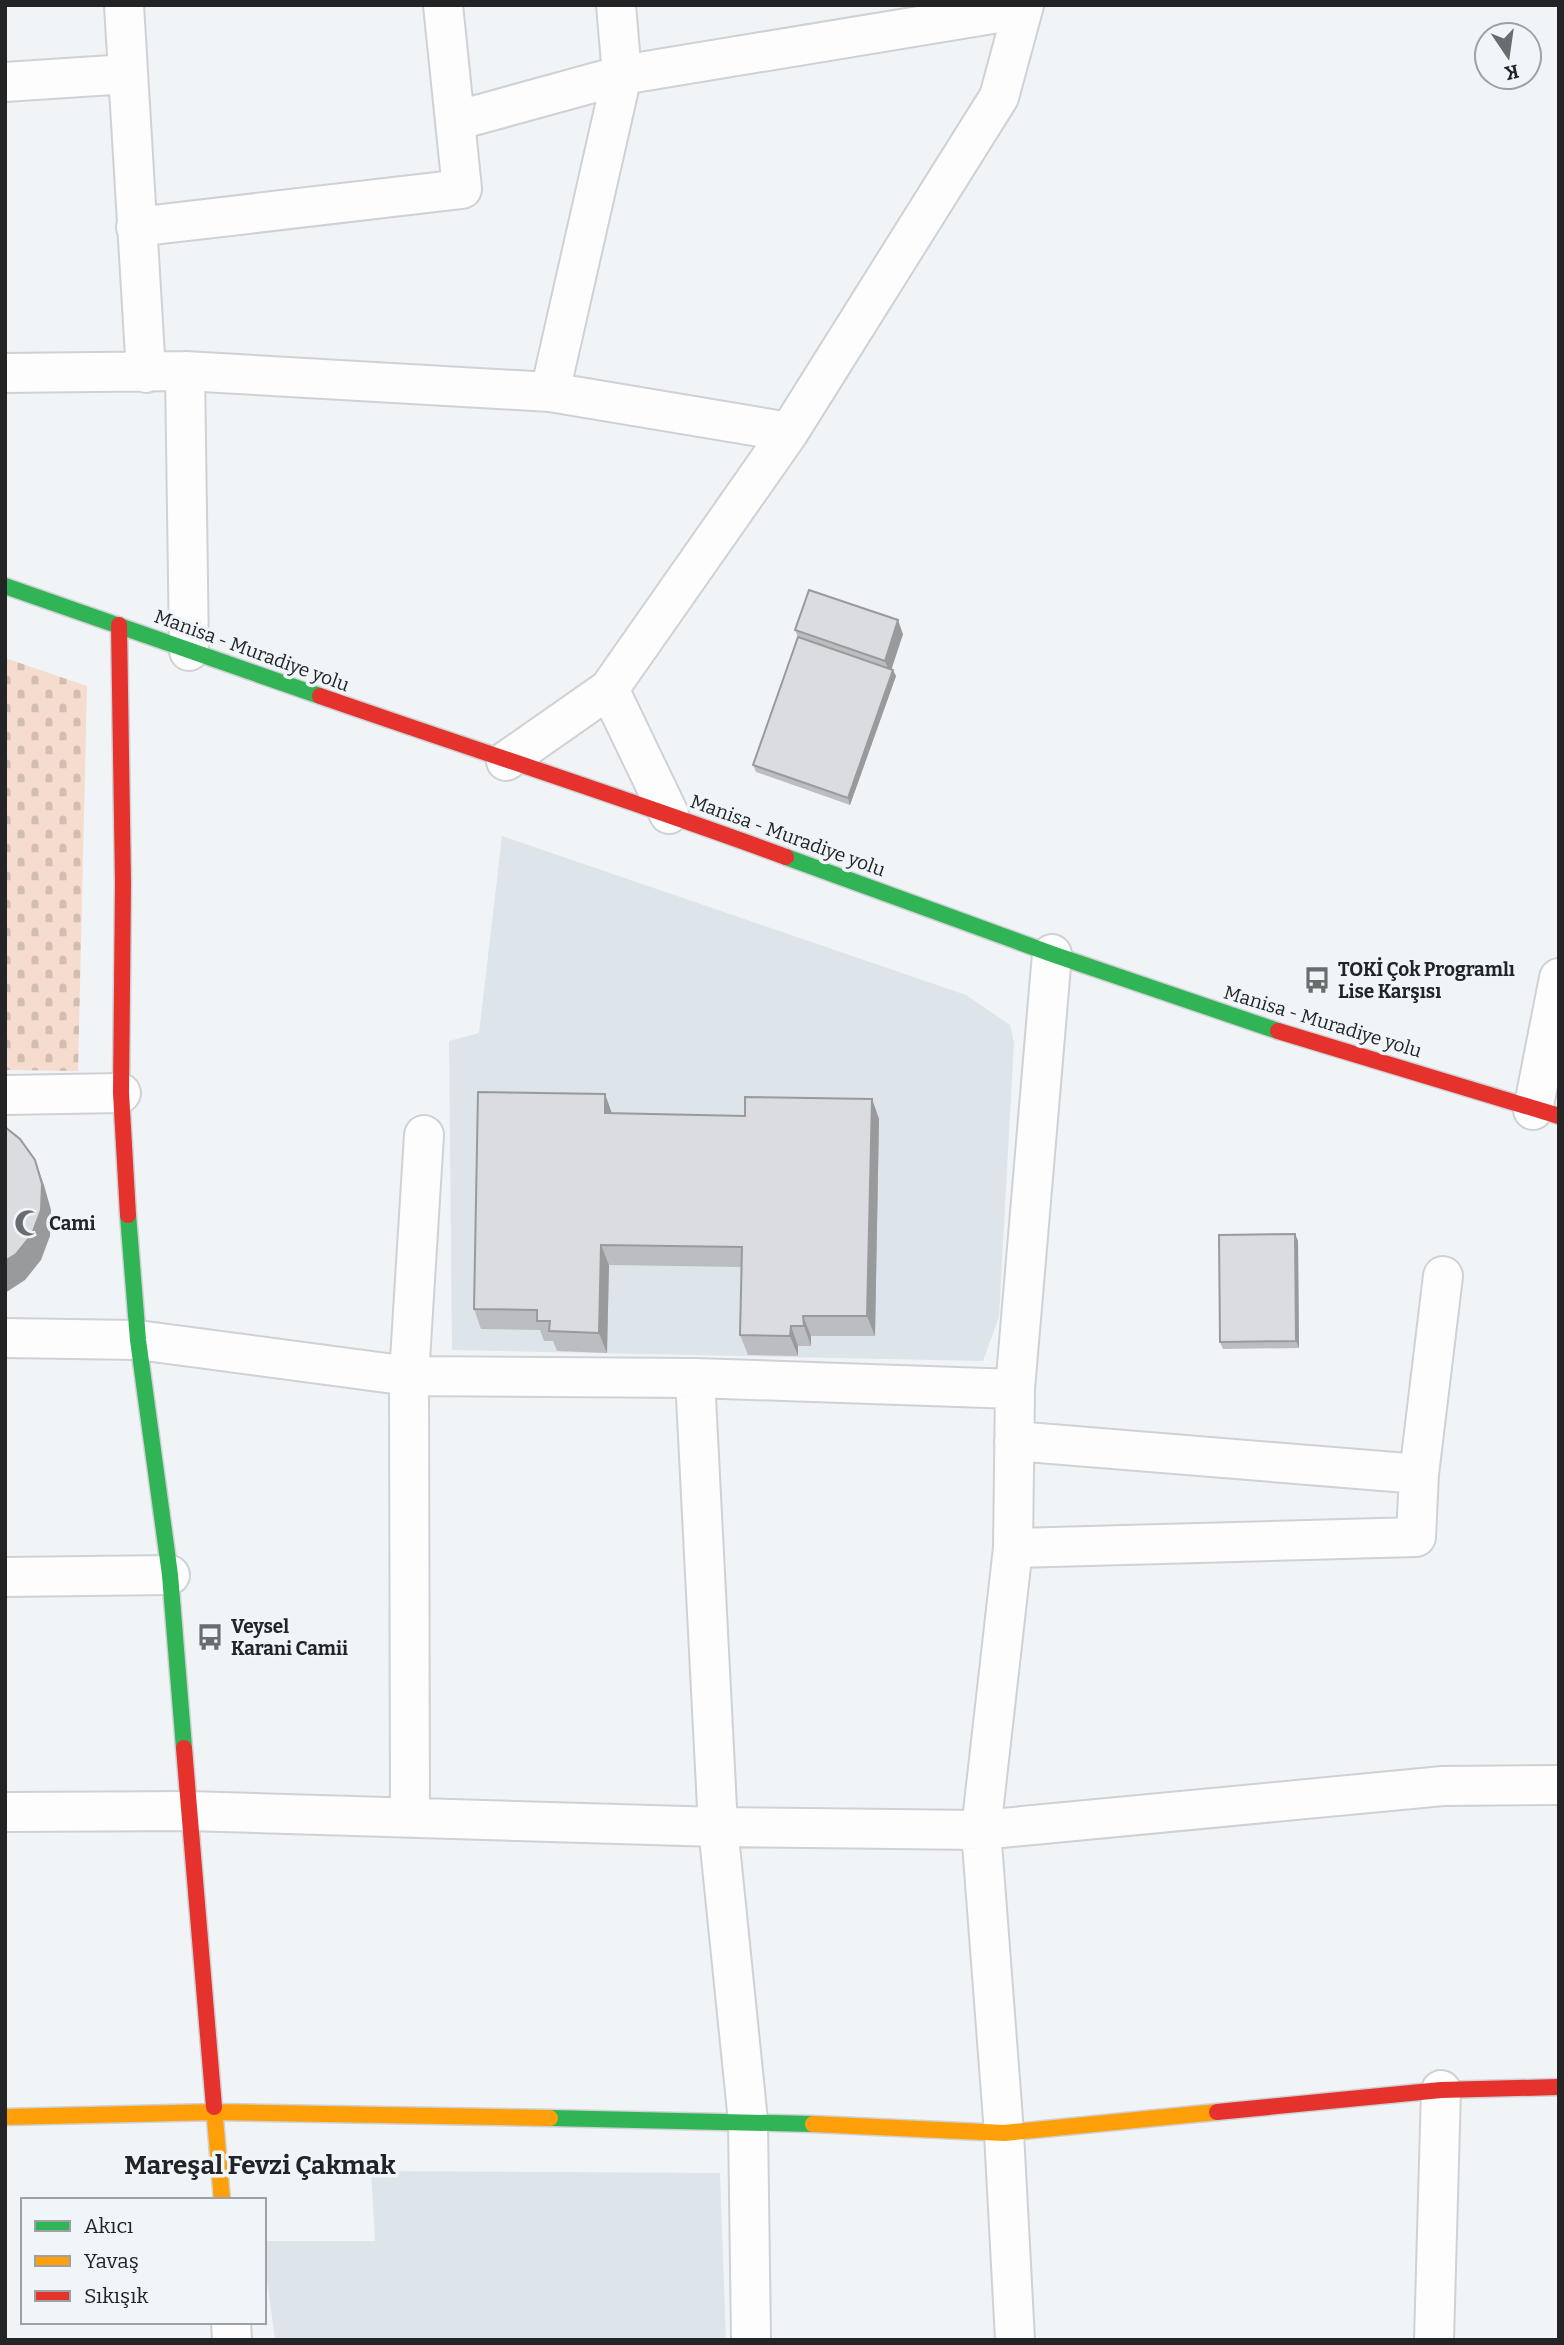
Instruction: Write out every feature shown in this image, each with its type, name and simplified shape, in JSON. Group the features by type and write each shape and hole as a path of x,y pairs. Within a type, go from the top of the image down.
{"street":[{"path":"124,5 146,373"},
{"path":"136,227 462,189 443,5"},
{"path":"550,392 622,75 616,5"},
{"path":"455,121 622,75 1023,7 999,97 789,432 610,689 506,761"},
{"path":"5,82 127,74"},
{"path":"5,373 185,371 550,392 789,432"},
{"path":"185,371 189,651"},
{"name":"Manisa - Muradiye yolu","path":"5,586 506,761 669,814 1052,954 1298,1038 1546,1113"},
{"path":"119,625 123,883 121,1093 128,1219 138,1340 170,1575 217,2112 222,2198"},
{"path":"610,689 669,814"},
{"path":"1015,2340 1004,2133 981,1830 1013,1548 1015,1389 1052,954"},
{"path":"1546,1113 1559,978"},
{"path":"5,1096 121,1093"},
{"path":"410,1817 409,1376 424,1135"},
{"path":"1013,1548 1416,1537 1419,1474 1443,1276"},
{"path":"5,1338 138,1340 409,1376 695,1378 1015,1389"},
{"path":"695,1378 719,1827 748,2120 751,2340"},
{"path":"1014,1441 1419,1474"},
{"path":"5,1577 170,1575"},
{"path":"5,1811 189,1811 719,1827 981,1830 1443,1786 1559,1785"},
{"path":"5,2117 217,2112 748,2120 1004,2133 1441,2090 1559,2087"},
{"path":"1434,2340 1441,2090"}],"shaded area":[{"path":"502,836 966,995 1010,1025 1014,1043 999,1317 983,1361 452,1350 449,1041 479,1033"},
{"path":"371,2171 720,2173 726,2340 275,2340 266,2273 266,2241 375,2241"}],"green space":[{"path":"5,658 87,686 78,1071 5,1070"}],"building":[{"path":"809,590 898,620 885,661 795,630"},
{"path":"798,637 893,670 848,798 753,765"},
{"path":"478,1092 605,1094 605,1113 745,1116 745,1097 872,1099 867,1316 803,1316 804,1326 791,1326 790,1336 740,1335 742,1247 601,1245 599,1333 549,1331 550,1321 537,1321 537,1310 474,1309"},
{"name":"Cami","path":"5,1127 20,1139 35,1160 42,1184 41,1210 32,1234 16,1254 5,1261"},
{"path":"1295,1234 1296,1341 1220,1342 1219,1235"}],"traffic: fast":[{"path":"5,586 320,696"},
{"path":"786,857 1052,954 1278,1031"},
{"path":"128,1215 138,1340 170,1575 184,1748"},
{"path":"550,2118 813,2124"}],"traffic: slow":[{"path":"214,2107 222,2198"},
{"path":"5,2117 217,2112 550,2118"},
{"path":"813,2124 1004,2133 1217,2112"}],"traffic: jam":[{"path":"119,625 123,883 121,1093 128,1215"},
{"path":"320,696 786,857"},
{"path":"1278,1031 1559,1116"},
{"path":"184,1748 214,2107"},
{"path":"1217,2112 1441,2090 1559,2087"}],"place":[{"name":"TOKİ Çok Programlı Lise Karşısı","path":"1317,980"},
{"name":"Cami","path":"28,1223"},
{"name":"Veysel Karani Camii","path":"210,1637"}],"district":[{"name":"Mareşal Fevzi Çakmak","path":"260,2165"}]}
